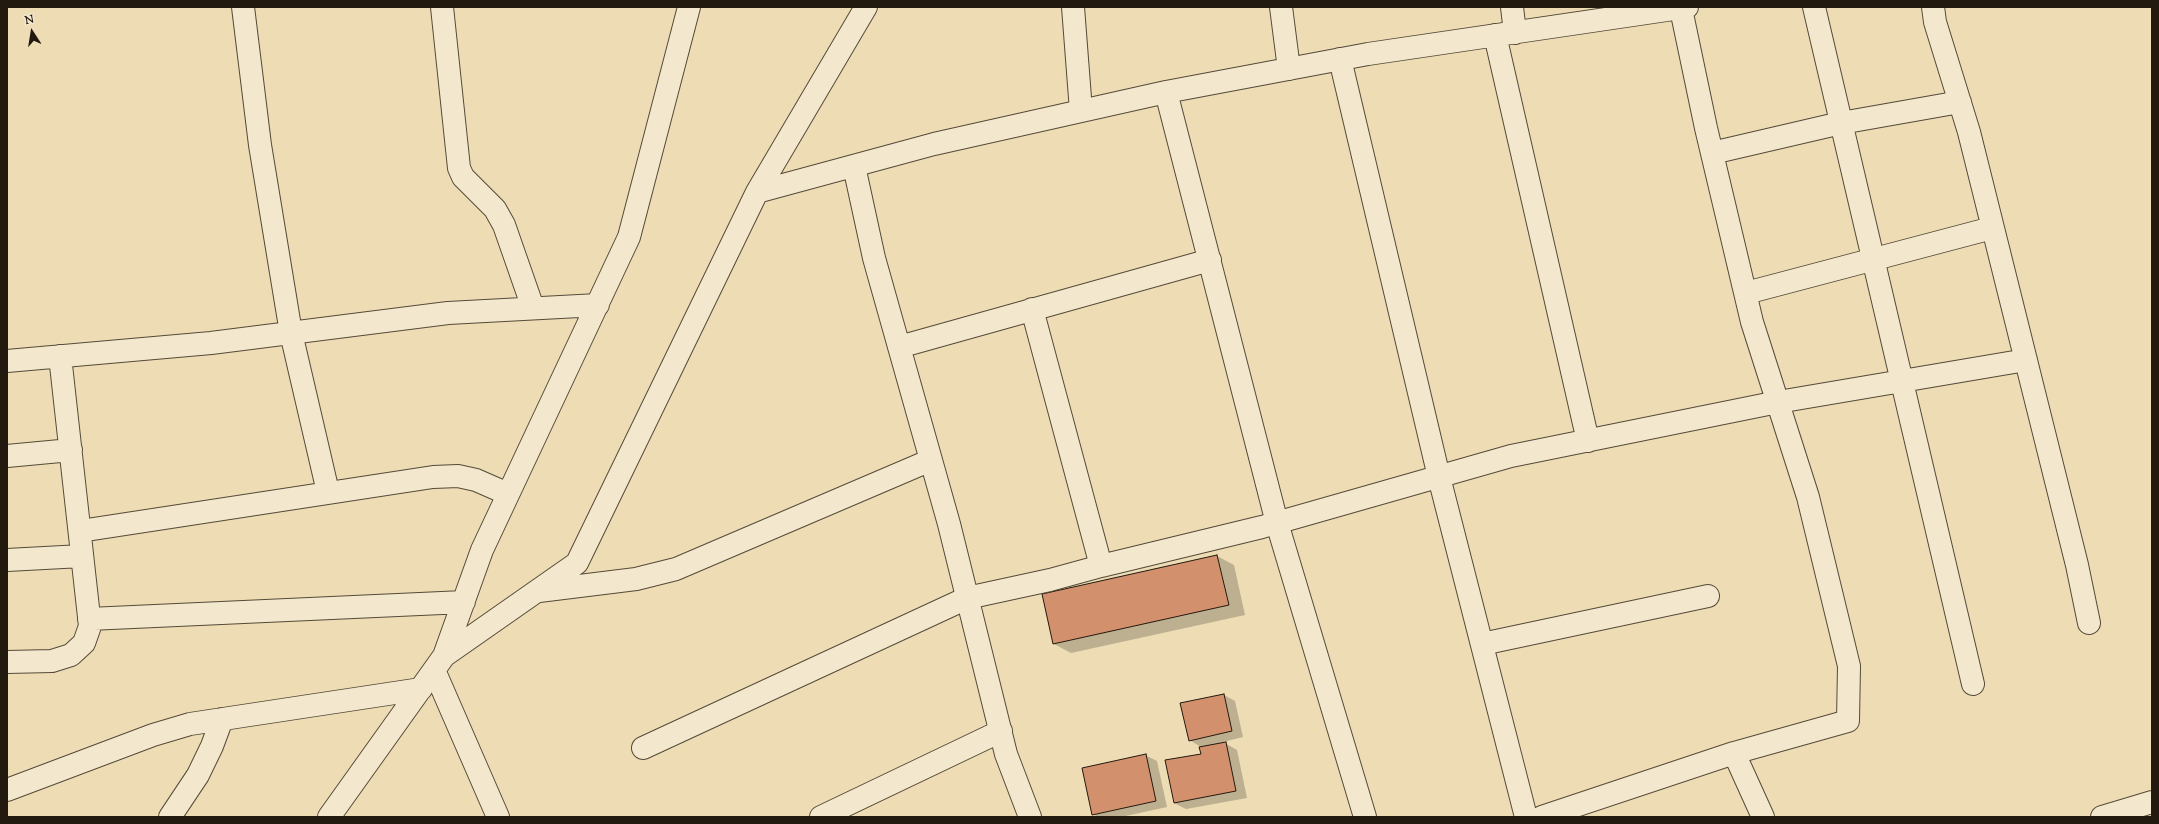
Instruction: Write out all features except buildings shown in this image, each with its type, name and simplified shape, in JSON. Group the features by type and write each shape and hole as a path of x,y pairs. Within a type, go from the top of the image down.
{"street":[{"path":"243,7 260,145 291,332 328,492"},
{"path":"442,7 459,168 463,177 495,209 504,225 533,308"},
{"path":"329,817 439,663 464,602 482,550 630,237 689,7"},
{"path":"439,663 577,563 757,192 866,7"},
{"path":"1073,7 1081,111"},
{"path":"1281,7 1289,69"},
{"path":"1512,7 1505,34 1588,441"},
{"path":"1814,7 1973,684"},
{"path":"1933,7 1935,22 1960,102 2026,360 2077,565 2089,623"},
{"path":"757,192 934,144 1166,92 1340,59 1684,8 1712,153 1752,322 1808,497 1849,666 1848,721 1734,753 1542,817"},
{"path":"1340,59 1439,477 1526,817"},
{"path":"1166,92 1277,523 1365,817"},
{"path":"1712,153 1841,123 1960,102"},
{"path":"854,166 874,258 931,460 1006,754 1030,817"},
{"path":"1746,293 1873,258 1992,228"},
{"path":"899,347 1210,260"},
{"path":"7,361 211,343 448,313 598,305"},
{"path":"1032,309 1101,566"},
{"path":"7,662 52,660 71,655 84,643 90,626 60,356"},
{"path":"643,748 967,598 1050,580 1277,523 1511,456 1778,402 2026,360"},
{"path":"7,456 71,450"},
{"path":"536,592 636,579 676,569 931,460"},
{"path":"80,531 434,477 458,476 476,480 508,494"},
{"path":"7,560 82,556"},
{"path":"1482,644 1708,596"},
{"path":"89,619 464,602"},
{"path":"439,663 498,817"},
{"path":"7,790 153,735 190,724 421,689"},
{"path":"170,817 198,775 212,746 222,719"},
{"path":"821,817 1000,731"},
{"path":"1734,753 1763,817"},
{"path":"2102,817 2152,802"}]}
